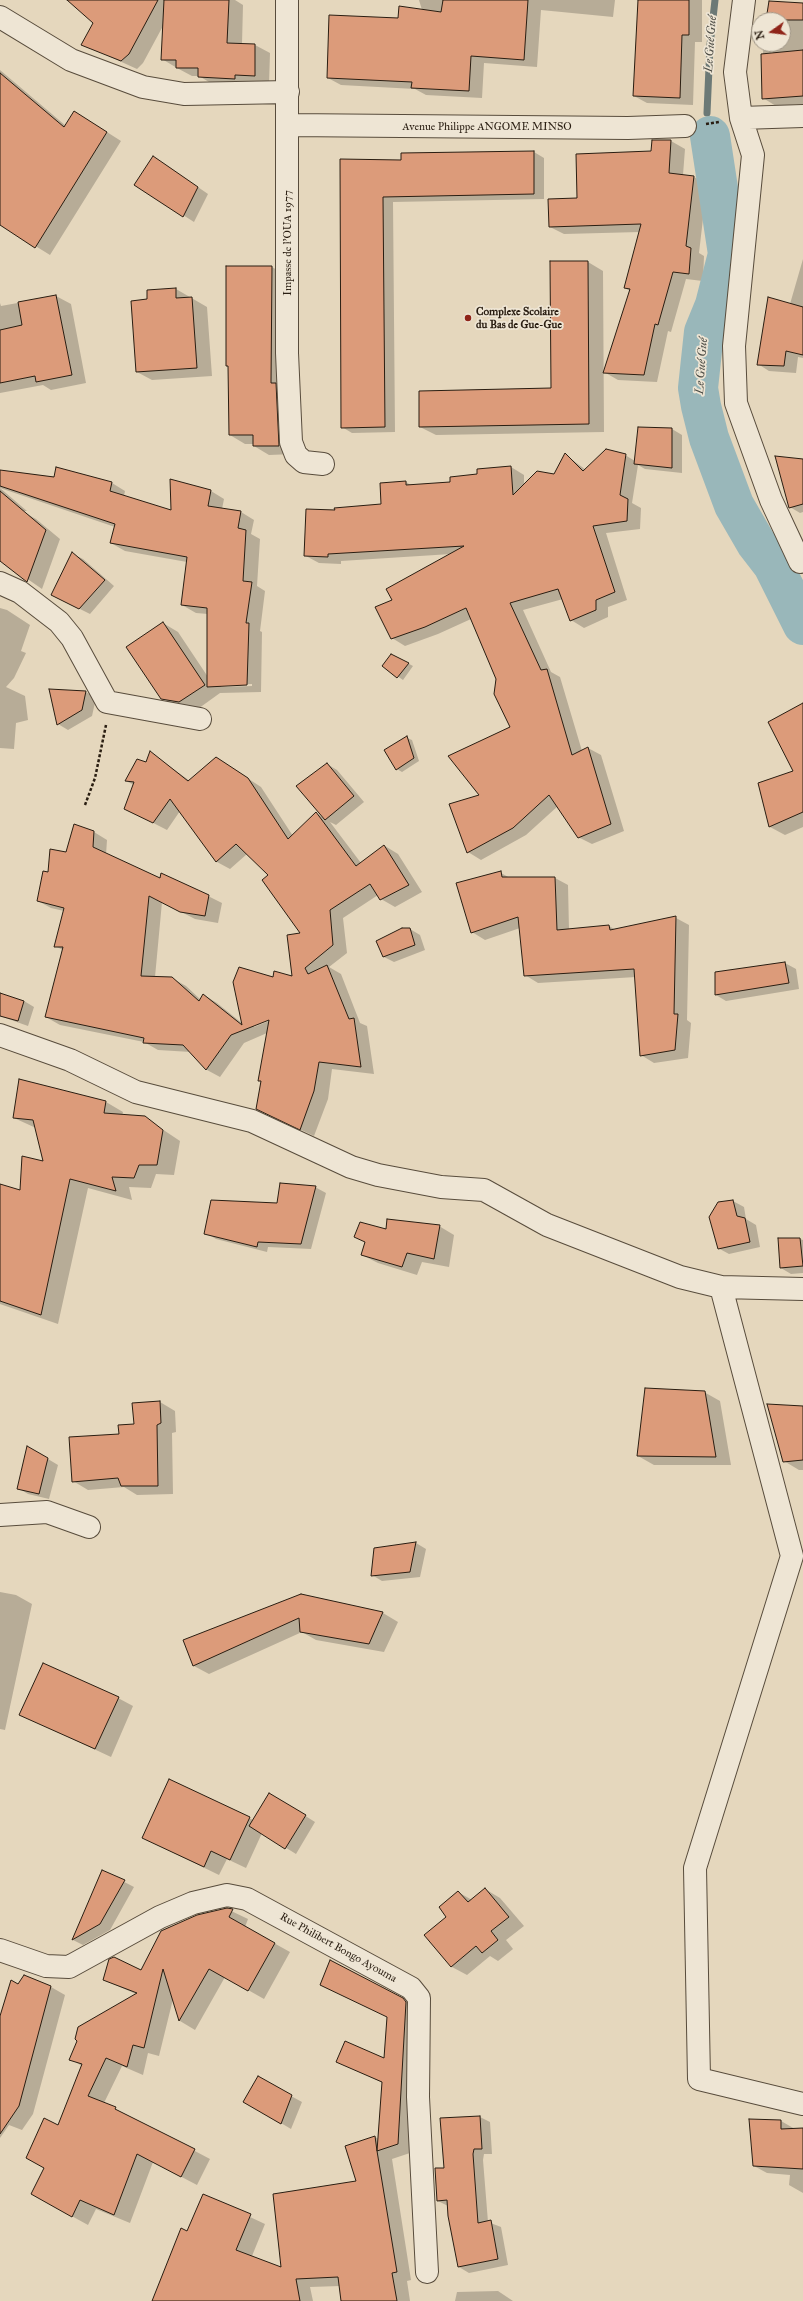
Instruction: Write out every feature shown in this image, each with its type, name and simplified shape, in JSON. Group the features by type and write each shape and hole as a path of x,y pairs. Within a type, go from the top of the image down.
{"street":[{"name":"Impasse de l'OUA 1977","path":"288,0 289,125 287,353 291,442 296,455 304,462 323,464"},
{"path":"744,0 735,72 741,118 753,155 734,346 736,403 771,500 800,562"},
{"path":"0,17 71,60 143,87 184,94 288,92"},
{"path":"741,118 803,116"},
{"name":"Avenue Philippe ANGOME MINSO","path":"289,125 628,128 685,126"},
{"path":"0,583 20,592 59,622 72,638 107,702 200,719"},
{"path":"0,1035 70,1060 136,1092 252,1121 364,1171 414,1183 484,1190 547,1225 680,1277 721,1287 746,1289 803,1289"},
{"path":"721,1287 792,1556 695,1868 699,2079 803,2104"},
{"path":"0,1515 47,1512 89,1527"},
{"name":"Rue Philibert Bongo Ayouma","path":"0,1950 46,1966 69,1967 167,1914 193,1903 227,1895 247,1899 411,1988 419,1998 418,2097 427,2272"}],"path":[{"path":"685,126 741,118"},
{"path":"85,805 95,778 104,738 107,702"}],"building":[{"path":"67,0 158,0 129,54 121,61 81,45 93,23"},
{"path":"164,0 229,0 227,43 255,44 255,76 235,75 235,79 198,77 198,68 176,68 176,60 161,60"},
{"path":"443,0 528,0 524,60 471,56 469,91 411,88 412,82 327,78 329,15 398,18 399,6 441,12"},
{"path":"638,0 689,0 689,35 682,35 680,98 633,96"},
{"path":"769,1 803,3 803,20 791,20 791,12 767,12"},
{"path":"803,50 803,96 762,99 761,54"},
{"path":"0,73 64,127 74,111 107,132 35,248 0,225"},
{"path":"652,140 671,140 669,173 694,176 686,246 691,248 689,274 673,272 658,325 655,324 644,375 603,373 630,289 624,288 641,224 549,227 548,199 577,198 576,154 651,151"},
{"path":"534,151 534,194 383,197 385,427 341,428 340,159 401,160 401,153"},
{"path":"153,156 198,187 183,217 134,185"},
{"path":"550,261 588,261 589,424 419,427 419,391 551,388"},
{"path":"226,266 272,266 271,383 276,383 279,446 253,446 253,435 229,435 228,366 226,366"},
{"path":"176,288 176,298 192,297 197,368 136,372 131,301 147,299 147,290"},
{"path":"56,295 72,375 36,382 35,376 0,383 0,330 22,325 18,302"},
{"path":"768,297 803,307 803,355 786,351 784,366 757,365"},
{"path":"638,427 672,428 672,468 634,464"},
{"path":"606,449 626,454 620,495 628,499 627,521 593,526 615,592 596,600 596,610 570,621 558,589 510,603 541,670 547,669 572,755 588,747 611,824 578,838 549,795 513,828 467,853 449,804 479,795 448,756 510,727 494,694 496,679 466,608 425,627 391,639 375,607 392,600 386,589 464,546 328,554 328,557 304,556 306,509 335,510 334,508 381,504 380,483 406,481 406,485 450,482 450,477 477,474 477,469 511,466 513,495 537,471 554,474 565,453 583,471"},
{"path":"775,456 803,459 803,504 789,508"},
{"path":"56,467 112,482 110,491 171,510 170,479 211,490 208,506 241,511 238,528 246,530 243,581 252,582 246,623 249,623 247,685 207,687 207,608 181,605 187,557 110,543 115,524 0,486 0,470 54,477"},
{"path":"0,491 46,530 27,582 0,561"},
{"path":"72,552 105,580 79,609 51,595"},
{"path":"163,622 205,685 179,702 161,699 126,647"},
{"path":"391,654 409,663 397,678 382,666"},
{"path":"49,689 86,691 82,710 57,725"},
{"path":"803,703 803,812 769,827 758,783 793,771 768,722"},
{"path":"407,736 414,758 396,770 384,750"},
{"path":"150,751 188,781 216,757 248,778 288,839 316,812 356,866 384,845 409,885 380,900 370,884 330,910 333,945 305,968 308,974 327,965 349,1019 354,1018 361,1067 319,1062 314,1091 300,1130 256,1109 261,1081 258,1081 269,1020 231,1035 206,1070 183,1045 143,1043 144,1038 45,1017 63,947 54,947 64,908 37,901 43,871 48,872 50,849 66,852 74,824 94,831 93,847 160,878 161,873 209,895 205,916 180,912 149,896 141,976 172,977 199,1001 203,994 242,1025 233,982 239,967 273,977 274,971 292,976 287,935 300,933 262,880 268,875 236,844 216,862 170,799 153,823 124,809 134,782 125,781 137,759 146,762"},
{"path":"327,763 354,796 325,820 296,786"},
{"path":"501,871 502,877 555,877 557,930 609,925 610,930 676,916 674,1014 678,1014 675,1050 640,1056 634,969 524,976 518,917 471,933 456,883"},
{"path":"402,928 410,928 415,945 383,957 376,941"},
{"path":"785,962 789,983 715,995 715,972"},
{"path":"0,993 24,1001 18,1021 0,1016"},
{"path":"19,1079 106,1101 104,1113 145,1116 163,1130 157,1165 139,1165 134,1178 112,1177 116,1191 70,1179 41,1315 0,1301 0,1184 20,1190 22,1156 43,1161 33,1120 13,1118"},
{"path":"280,1183 316,1186 301,1244 258,1242 257,1247 204,1234 211,1200 277,1203"},
{"path":"733,1200 737,1216 745,1218 750,1242 718,1249 709,1217 718,1202"},
{"path":"387,1219 440,1225 434,1259 407,1253 402,1267 361,1255 365,1242 354,1237 360,1222 386,1229"},
{"path":"778,1238 800,1238 803,1266 780,1268"},
{"path":"645,1388 705,1391 716,1457 637,1456"},
{"path":"160,1401 161,1423 157,1425 158,1486 121,1486 118,1478 72,1482 69,1437 119,1434 118,1425 134,1424 132,1403"},
{"path":"767,1404 803,1406 803,1460 783,1462"},
{"path":"27,1446 48,1458 39,1494 17,1489"},
{"path":"416,1542 410,1572 371,1576 374,1548"},
{"path":"301,1594 383,1612 369,1644 300,1632 299,1618 193,1666 183,1640"},
{"path":"43,1663 119,1697 95,1749 19,1715"},
{"path":"169,1779 250,1817 230,1860 211,1851 204,1867 142,1838"},
{"path":"269,1793 306,1815 285,1849 249,1826"},
{"path":"102,1870 125,1880 100,1924 72,1940"},
{"path":"485,1888 509,1917 491,1931 498,1940 482,1953 476,1946 451,1967 424,1935 446,1917 439,1907 458,1891 468,1902"},
{"path":"227,1908 233,1909 229,1917 275,1943 248,1991 209,1969 179,2021 163,1969 144,2048 133,2045 127,2067 106,2058 88,2096 116,2107 115,2109 195,2149 181,2177 137,2154 114,2215 80,2200 72,2217 31,2194 44,2168 26,2158 44,2118 58,2125 82,2064 69,2060 77,2041 75,2039 78,2027 137,1993 103,1980 109,1959 114,1957 141,1970 161,1931 197,1915"},
{"path":"330,1960 403,1998 406,2002 398,2144 377,2151 382,2082 336,2062 345,2041 384,2058 387,2017 320,1985"},
{"path":"24,1975 51,1986 19,2106 0,2134 0,2016 11,1980 18,1984"},
{"path":"258,2076 292,2095 281,2124 243,2102"},
{"path":"480,2116 482,2149 474,2149 473,2154 478,2223 491,2220 498,2259 458,2267 448,2216 447,2200 437,2201 435,2168 444,2168 440,2118"},
{"path":"749,2119 781,2120 781,2129 803,2128 803,2169 753,2166"},
{"path":"375,2136 397,2272 392,2273 397,2301 341,2301 338,2277 296,2279 300,2301 152,2301 181,2228 187,2231 203,2194 251,2214 236,2250 281,2267 273,2194 356,2181 345,2146"}],"waterway":[{"name":"Le Gué Gué","path":"707,113 710,45 715,0"},
{"name":"Le Gué Gué","path":"710,136 728,254 715,305 704,332 698,388 701,406 709,438 734,505 756,543 773,565 803,625"}],"place":[{"name":"Complexe Scolaire du Bas de Gue-Gue","path":"468,318"}]}
